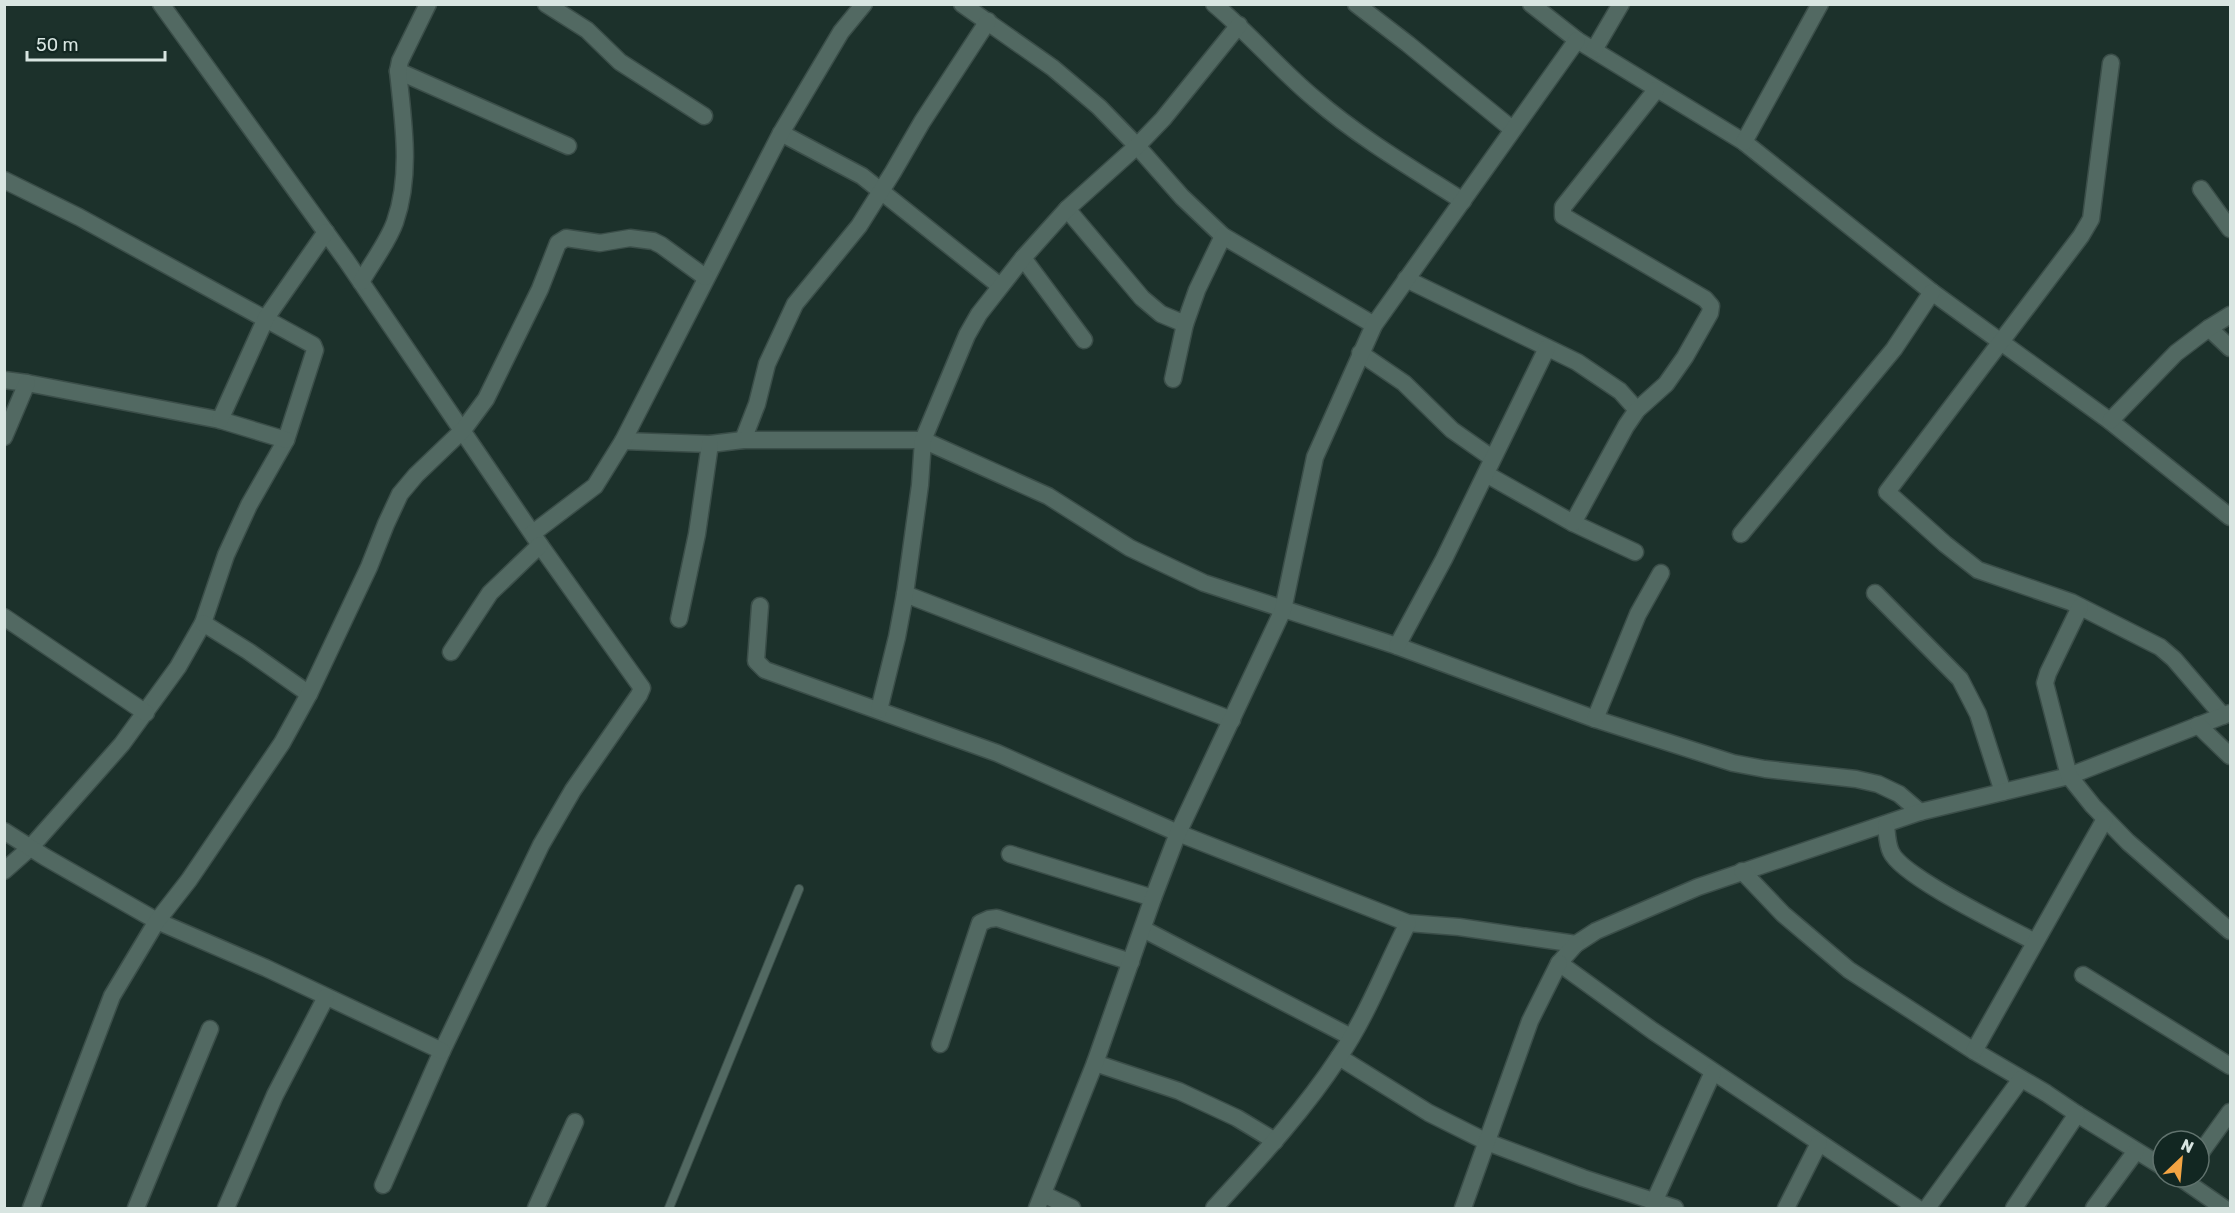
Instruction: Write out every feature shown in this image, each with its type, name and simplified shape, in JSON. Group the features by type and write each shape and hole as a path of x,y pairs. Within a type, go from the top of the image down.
{"street":[{"path":"161,4 326,232 642,688 639,696 573,790 541,845 442,1051 383,1185"},
{"path":"361,282 395,223 403,188 406,153 398,71 400,61 428,4"},
{"path":"546,4 587,30 620,62 704,116"},
{"path":"451,652 490,593 537,539 595,486 623,441 705,277 716,261 781,133 841,32 864,4"},
{"path":"962,4 1053,68 1099,107 1182,197 1223,236 1374,325"},
{"path":"1356,4 1512,129"},
{"path":"1531,4 1577,40 1744,142 1932,292 2001,340 2110,422 2230,517"},
{"path":"1594,50 1621,4"},
{"path":"1744,142 1820,4"},
{"path":"1224,7 1239,25 1313,98 1340,120 1462,201"},
{"path":"743,440 768,364 795,304 850,238 882,191 922,122 987,21"},
{"path":"879,710 905,594 920,484 923,440 967,335 979,314 1023,258 1067,208 1137,146 1163,119 1239,25"},
{"path":"1072,1209 1040,1201 1095,1063 1178,833 1282,610 1315,457 1374,325 1577,40"},
{"path":"1463,1209 1530,1021 1559,963 1576,944 1596,931 1698,887 1742,871 1920,812 2069,776 2227,715 2160,647 2071,602 1978,570 1887,492 2081,236 2091,219 2111,63"},
{"path":"398,71 568,146"},
{"path":"1573,523 1637,410 1666,384 1685,357 1710,313 1711,306 1706,299 1563,216 1561,212 1656,90"},
{"path":"781,133 852,170 882,191 1000,286"},
{"path":"4,180 79,217 266,318 313,345 315,350 286,440 249,505 226,555 203,623 178,667 122,744 30,848 4,871"},
{"path":"2201,189 2230,229"},
{"path":"1067,208 1142,298 1161,314 1185,324"},
{"path":"220,420 266,318 326,232"},
{"path":"1173,380 1185,324 1197,290 1223,236"},
{"path":"31,1209 112,996 158,921 189,880 271,760 309,694 369,567 400,494 416,475 463,430 486,399 540,289 558,243 561,239 600,243 630,238 652,241 705,277"},
{"path":"1023,258 1084,340"},
{"path":"1406,279 1576,362 1620,391 1637,410"},
{"path":"1741,534 1887,358 1932,292"},
{"path":"2110,422 2176,353 2230,315"},
{"path":"2209,328 2230,348"},
{"path":"1397,646 1444,559 1547,348"},
{"path":"1360,353 1404,383 1452,430 1492,458"},
{"path":"4,380 220,420 286,440"},
{"path":"4,437 27,383"},
{"path":"623,441 710,444 743,440 923,440 1048,496 1130,548 1204,583 1397,646 1595,719 1733,763 1878,784 1899,794 1920,812"},
{"path":"679,619 697,534 710,444"},
{"path":"1486,474 1573,523 1635,552"},
{"path":"1595,719 1638,615 1661,573"},
{"path":"1875,593 1960,679 1978,714 2003,792"},
{"path":"905,594 1232,720"},
{"path":"760,606 756,662 765,670 997,753 1178,833 1408,923 1459,927 1576,944"},
{"path":"2080,607 2045,683 2069,776 2105,819 2128,842 2230,931"},
{"path":"4,617 146,713"},
{"path":"203,623 309,694"},
{"path":"2198,725 2230,756"},
{"path":"1974,1051 2105,819"},
{"path":"1886,825 1891,852 1900,863 1970,908 2035,942"},
{"path":"4,831 158,921 266,968 442,1051"},
{"path":"1010,854 1153,898"},
{"path":"1742,871 1783,914 1849,970 1974,1051 2151,1160"},
{"path":"940,1044 980,923 989,918 997,918 1131,962"},
{"path":"1214,1209 1275,1141 1339,1057 1408,923"},
{"path":"1143,929 1351,1037"},
{"path":"1559,963 1713,1072 1911,1207"},
{"path":"2083,975 2230,1065"},
{"path":"226,1209 274,1095 326,997"},
{"path":"136,1209 210,1029"},
{"path":"1339,1057 1429,1113 1487,1143 1675,1209"},
{"path":"1095,1063 1179,1091 1237,1118 1275,1141"},
{"path":"1654,1202 1713,1072"},
{"path":"1927,1209 2021,1078"},
{"path":"2211,1138 2230,1112"},
{"path":"2014,1209 2077,1114"},
{"path":"536,1209 575,1122"},
{"path":"1786,1209 1819,1143"},
{"path":"2094,1209 2136,1151"},
{"path":"2196,1189 2224,1209"}],"lane":[{"path":"669,1209 798,889"}]}
